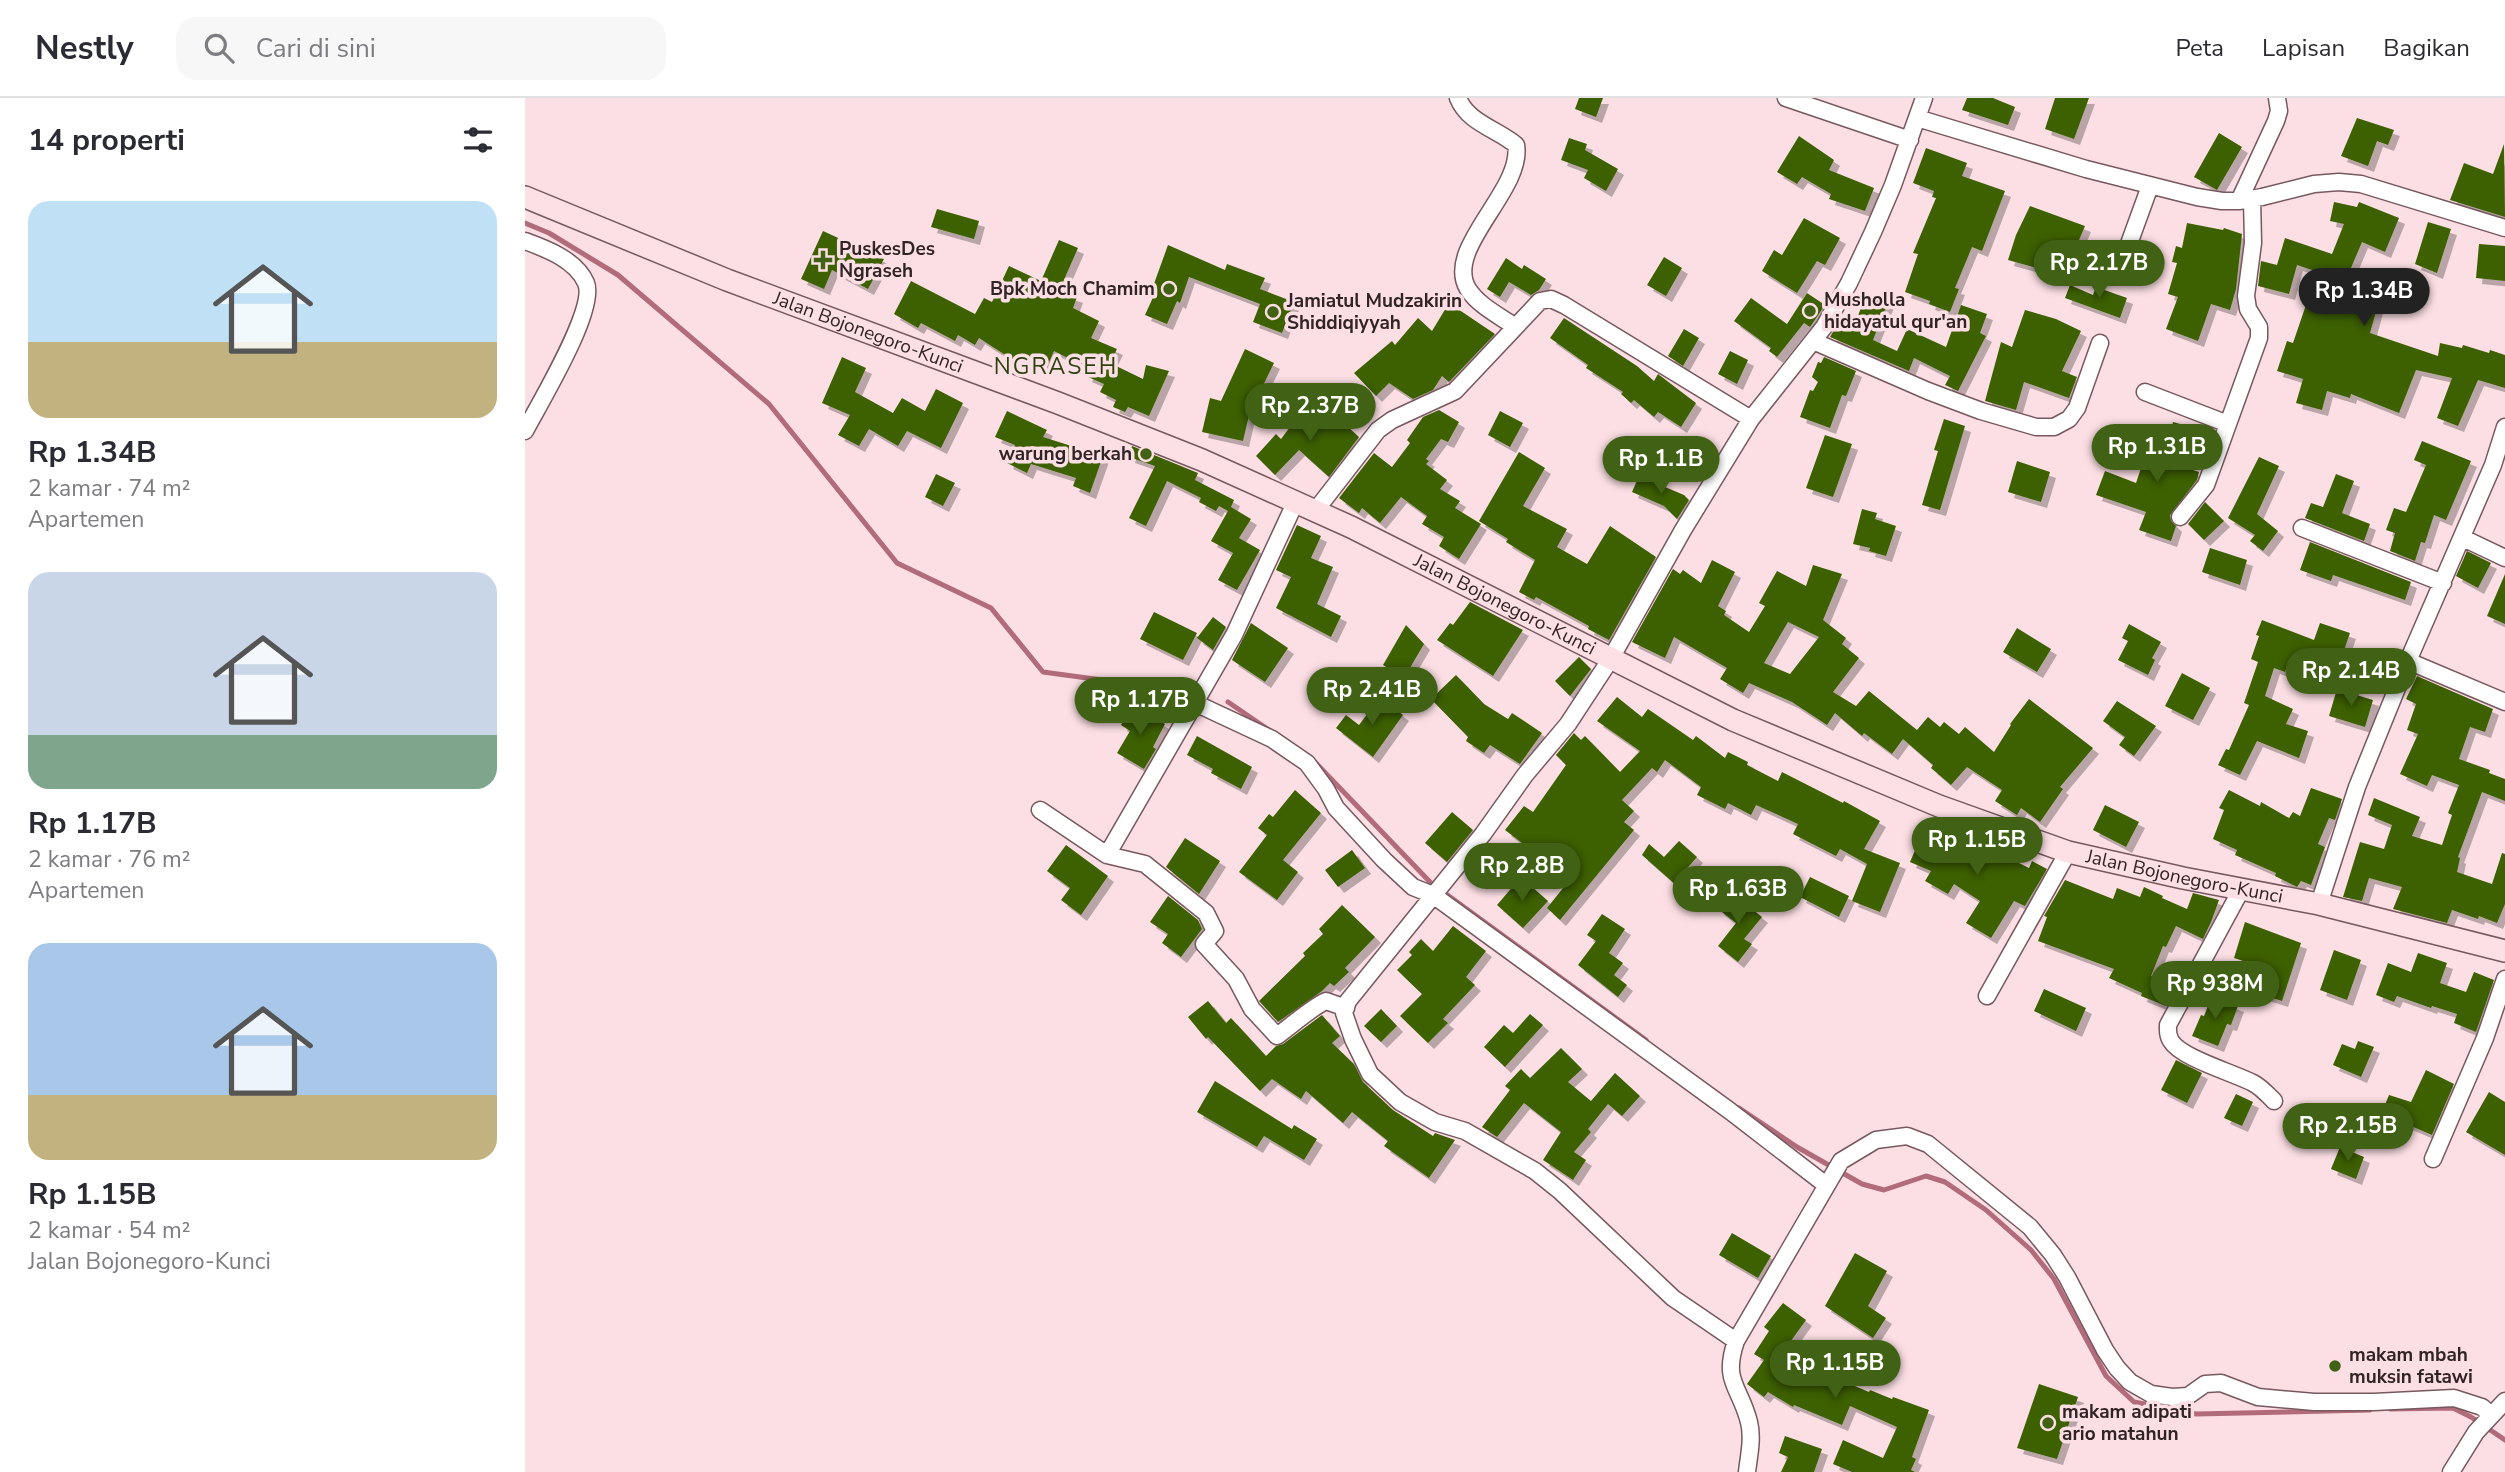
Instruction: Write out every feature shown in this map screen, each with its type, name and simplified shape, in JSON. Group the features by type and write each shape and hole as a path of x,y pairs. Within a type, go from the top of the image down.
{"main road":[{"name":"Jalan Bojonegoro-Kunci","path":"525,197 727,281 1140,435 1296,501 1733,720 1905,793 2068,852 2241,890 2319,904 2505,951"}],"street":[{"path":"1458,98 1464,111 1480,123 1504,134 1516,145 1518,157 1514,171 1466,256 1463,273 1467,287 1478,302 1514,326"},
{"path":"1786,98 1910,140"},
{"path":"1735,1341 1673,1298 1560,1191 1535,1171 1465,1131 1435,1122 1400,1102 1370,1074 1344,1013 1348,1001 1568,724 1610,660 1683,530 1751,419 1830,317 1859,262 1910,140 1924,98"},
{"path":"2180,517 2206,485 2259,338 2259,327 2248,309 2246,296 2253,250 2245,200 2276,121 2279,111 2277,98"},
{"path":"1917,118 2086,169 2197,197 2245,200 2314,184 2361,184 2505,228"},
{"path":"2086,261 2116,268 2122,263 2150,186"},
{"path":"525,241 552,252 575,268 585,281 588,293 588,302 576,332 525,430"},
{"path":"1316,510 1378,430 1392,420 1455,391 1540,300 1551,299 1563,305 1751,419"},
{"path":"1813,341 1928,391 2036,428 2055,427 2069,419 2077,408 2100,343"},
{"path":"2145,392 2228,424"},
{"path":"2319,904 2357,787 2408,661 2493,466 2505,428"},
{"path":"1107,855 1234,635 1296,501"},
{"path":"2302,528 2443,583"},
{"path":"2463,538 2505,558"},
{"path":"2408,661 2505,702"},
{"path":"1199,697 1307,762 1336,808 1413,887 1434,894 1827,1184"},
{"path":"1040,810 1107,855 1145,864 1206,913 1215,931 1204,944 1236,979 1252,1009 1277,1036 1317,1005 1327,1001 1346,1008"},
{"path":"1987,996 2068,852"},
{"path":"2241,890 2168,1025 2168,1035 2172,1044 2186,1053 2255,1084 2274,1101"},
{"path":"2433,1159 2485,1038 2505,979"},
{"path":"1747,1472 1749,1422 1730,1372 1735,1341 1840,1161 1875,1140 1907,1136 1928,1144 2030,1227 2067,1277 2117,1368 2130,1382 2151,1394 2188,1396 2205,1384 2221,1383 2258,1397 2314,1402 2454,1398 2482,1407 2485,1423"},
{"path":"2451,1472 2485,1423 2505,1401"}],"building":[{"path":"1579,98 1603,98 1596,117 1575,109"},
{"path":"1967,98 1993,98 2015,107 2008,125 1962,110"},
{"path":"2055,98 2089,98 2074,139 2045,129"},
{"path":"2357,118 2394,130 2388,145 2377,141 2368,166 2341,156"},
{"path":"2219,133 2242,147 2217,190 2194,177"},
{"path":"1799,136 1834,160 1829,170 1874,188 1865,211 1829,199 1831,194 1802,177 1797,184 1777,172"},
{"path":"1569,138 1587,144 1585,150 1618,169 1606,191 1584,178 1588,170 1561,160"},
{"path":"2504,144 2505,217 2450,200 2464,163 2493,174"},
{"path":"1926,148 1967,163 1962,176 2005,191 1982,251 1972,247 1955,288 1959,289 1950,312 1905,292 1918,254 1913,253 1936,198 1932,197 1934,191 1913,183"},
{"path":"2334,202 2357,207 2359,202 2399,218 2385,252 2362,242 2351,268 2385,279 2370,333 2438,356 2440,343 2462,348 2463,345 2505,355 2505,388 2478,380 2458,426 2437,418 2452,378 2416,370 2399,413 2351,394 2350,398 2327,391 2322,410 2296,403 2303,379 2277,371 2287,341 2293,343 2308,299 2313,301 2324,274 2297,265 2289,294 2258,286 2261,261 2277,265 2285,238 2332,254 2344,224 2330,221"},
{"path":"2030,206 2085,226 2074,252 2069,249 2062,275 2008,260"},
{"path":"937,209 979,221 974,239 931,227"},
{"path":"1804,218 1840,238 1825,265 1817,261 1797,293 1762,271 1774,250 1782,255"},
{"path":"2428,222 2451,229 2437,273 2415,264"},
{"path":"2187,223 2223,230 2224,228 2242,234 2236,289 2230,310 2211,304 2198,341 2166,329 2178,297 2168,294 2177,263 2172,262 2176,246 2182,248"},
{"path":"823,231 884,259 868,289 832,270 824,289 801,279"},
{"path":"1059,240 1078,248 1059,291 1077,297 1073,308 1099,321 1091,338 1117,349 1110,363 1143,379 1146,365 1169,371 1149,416 1128,407 1125,412 1113,407 1116,400 1100,392 1104,384 1086,376 1089,369 1054,351 1047,367 1020,356 1016,362 979,338 975,345 958,335 955,341 921,323 918,328 894,314 911,281 975,314 984,298 992,302 1009,266 1041,281"},
{"path":"2479,244 2505,246 2505,281 2476,278"},
{"path":"1168,245 1225,270 1227,264 1265,278 1260,289 1294,302 1282,333 1253,322 1260,304 1189,277 1180,303 1177,301 1167,324 1145,315 1155,293 1151,292"},
{"path":"1664,257 1682,268 1666,296 1647,285"},
{"path":"1506,258 1522,269 1524,265 1546,279 1539,290 1531,295 1509,282 1500,297 1487,289"},
{"path":"2070,285 2093,295 2096,287 2127,298 2120,318 2065,298"},
{"path":"1807,293 1825,305 1810,327 1804,323 1777,357 1769,351 1771,348 1734,321 1751,298 1787,324"},
{"path":"1867,293 1888,302 1873,340 1897,351 1907,329 1946,347 1961,305 1987,314 1980,333 1986,336 1958,391 1945,385 1950,376 1914,358 1909,371 1830,337 1841,318 1855,323"},
{"path":"1449,303 1495,334 1449,382 1442,376 1433,390 1413,399 1389,383 1376,396 1354,373 1392,341 1395,345 1418,318 1432,331"},
{"path":"2025,310 2056,319 2081,331 2062,371 2077,377 2069,398 2024,382 2016,410 1985,401 2001,342 2012,347"},
{"path":"1564,318 1637,366 1654,381 1658,374 1696,403 1681,427 1658,412 1654,417 1634,400 1631,403 1621,394 1623,392 1586,368 1588,365 1550,338"},
{"path":"1684,329 1699,338 1683,366 1668,356"},
{"path":"1245,349 1274,363 1256,400 1253,398 1243,441 1202,432 1210,398 1221,401"},
{"path":"1730,351 1748,360 1737,384 1718,374"},
{"path":"842,357 866,368 855,392 893,413 902,398 925,411 936,389 963,403 941,448 907,431 898,446 869,429 859,446 838,435 850,415 822,403"},
{"path":"1824,357 1856,371 1846,396 1842,395 1830,428 1800,417 1810,390 1813,391 1818,382 1812,377 1818,362 1821,363"},
{"path":"1306,406 1329,424 1336,416 1359,437 1329,477 1299,450 1275,475 1256,456 1276,434 1281,439"},
{"path":"1439,410 1459,422 1448,442 1441,439 1426,459 1429,461 1426,464 1447,480 1440,489 1460,501 1455,508 1481,524 1459,559 1439,546 1444,537 1422,524 1427,516 1401,497 1380,523 1362,508 1359,513 1339,498 1374,453 1392,467 1410,443 1407,440 1423,417"},
{"path":"1007,411 1047,430 1043,437 1103,456 1090,493 1073,486 1076,478 1031,464 1027,473 1007,463 1015,445 995,437"},
{"path":"1500,411 1523,423 1510,447 1488,435"},
{"path":"1944,419 1965,426 1940,510 1922,505 1938,451 1934,450"},
{"path":"2173,422 2195,428 2184,467 2199,472 2197,480 2170,515 2176,526 2171,541 2139,530 2146,512 2096,495 2105,471 2136,483 2145,456 2160,460"},
{"path":"1825,435 1852,444 1833,497 1806,488"},
{"path":"2422,441 2471,461 2446,520 2434,515 2425,543 2421,542 2415,561 2390,551 2395,533 2386,530 2394,508 2406,512 2426,465 2414,460"},
{"path":"1132,446 1198,473 1195,480 1234,500 1231,507 1251,519 1239,538 1260,550 1237,590 1218,580 1233,553 1211,541 1228,511 1219,506 1216,511 1199,502 1201,498 1167,481 1146,526 1129,518 1155,466 1129,457"},
{"path":"1519,452 1545,468 1523,506 1567,529 1557,547 1587,564 1610,526 1656,557 1609,640 1536,597 1534,600 1519,592 1535,560 1479,521"},
{"path":"2259,457 2279,466 2257,514 2278,531 2263,551 2250,541 2255,535 2228,518"},
{"path":"2017,461 2050,472 2041,502 2008,492"},
{"path":"936,474 955,483 943,506 925,497"},
{"path":"2336,474 2354,481 2342,513 2370,524 2364,541 2305,518 2311,503 2323,507"},
{"path":"1639,476 1684,495 1689,500 1677,519 1664,506 1632,492"},
{"path":"2205,502 2224,521 2204,540 2188,524"},
{"path":"1862,509 1877,513 1875,519 1896,526 1886,556 1853,544"},
{"path":"1297,525 1321,536 1311,558 1333,567 1317,604 1341,616 1331,637 1276,608 1291,577 1276,570"},
{"path":"2310,542 2411,582 2405,600 2333,575 2331,581 2300,570"},
{"path":"2210,548 2247,560 2240,585 2202,572"},
{"path":"2467,551 2491,563 2478,588 2456,576"},
{"path":"1712,560 1735,572 1718,606 1726,611 1724,615 1749,632 1765,606 1759,603 1777,571 1806,586 1813,565 1842,574 1823,620 1846,638 1842,644 1859,658 1833,692 1856,706 1869,691 1917,730 1928,717 1940,727 1944,722 1959,734 1965,727 1994,752 2029,699 2093,748 2060,787 2063,789 2040,822 2021,808 2017,815 1995,801 2002,790 1967,767 1951,785 1903,739 1892,754 1864,733 1862,736 1835,713 1827,725 1792,702 1749,683 1743,693 1720,679 1727,668 1674,637 1665,658 1632,642 1673,569 1680,574 1683,570 1701,583","holes":["1788,622 1819,637 1790,674 1764,663"]},
{"path":"2505,574 2505,624 2487,616"},
{"path":"1470,602 1523,630 1493,676 1437,640 1450,623 1453,625"},
{"path":"1154,612 1197,633 1183,660 1140,639"},
{"path":"1213,617 1226,627 1213,650 1197,638"},
{"path":"2262,620 2314,640 2320,623 2350,633 2335,676 2289,660 2285,672 2274,668 2265,696 2293,709 2286,724 2308,731 2299,758 2257,741 2240,775 2218,765 2226,749 2229,750 2249,705 2244,703 2258,662 2251,659"},
{"path":"1251,623 1288,648 1265,682 1232,660"},
{"path":"2129,624 2161,642 2152,658 2155,660 2148,675 2118,660 2128,641 2122,638"},
{"path":"1406,625 1424,644 1404,678 1383,665"},
{"path":"2017,628 2051,649 2037,672 2003,652"},
{"path":"1579,657 1591,669 1570,696 1555,681"},
{"path":"2182,673 2210,688 2193,720 2165,706"},
{"path":"1456,675 1484,704 1508,719 1512,713 1542,733 1520,764 1490,745 1484,753 1466,741 1468,737 1431,699"},
{"path":"2417,676 2493,709 2485,732 2470,727 2459,759 2490,770 2489,773 2505,779 2505,801 2482,792 2458,857 2457,872 2492,884 2502,853 2505,854 2505,904 2497,923 2452,910 2447,923 2393,909 2402,887 2369,878 2362,901 2343,897 2360,842 2384,849 2392,825 2368,815 2374,798 2420,817 2412,836 2442,845 2452,815 2448,813 2459,785 2432,775 2427,786 2400,774 2418,734 2407,730 2416,704 2406,699"},
{"path":"2337,689 2373,700 2365,727 2329,716"},
{"path":"1380,697 1403,715 1373,757 1336,728 1346,715 1359,725"},
{"path":"1617,697 1642,717 1648,709 1693,740 1696,736 1725,758 1728,752 1778,781 1782,772 1880,821 1864,849 1900,863 1880,912 1852,901 1867,864 1840,849 1836,856 1793,834 1798,824 1756,805 1751,815 1728,803 1725,809 1697,795 1701,787 1665,760 1657,772 1652,768 1622,800 1634,811 1624,822 1634,830 1560,920 1547,908 1576,872 1553,854 1547,862 1505,830 1524,806 1533,812 1566,765 1556,755 1574,733 1581,740 1585,736 1620,772 1640,751 1597,721"},
{"path":"2117,701 2156,726 2134,756 2119,745 2125,737 2103,721"},
{"path":"1132,705 1165,724 1153,747 1156,749 1144,769 1117,753 1130,731 1121,725"},
{"path":"1197,736 1252,767 1241,789 1211,773 1213,769 1187,755"},
{"path":"2311,788 2342,799 2335,820 2329,818 2318,844 2325,847 2311,885 2301,881 2297,887 2275,876 2276,873 2235,855 2237,850 2213,839 2224,810 2219,808 2229,790 2260,806 2261,802 2289,818 2293,812 2300,816"},
{"path":"1295,790 1321,813 1283,860 1298,872 1277,900 1239,872 1267,835 1258,828 1269,814 1273,817"},
{"path":"2105,805 2139,822 2126,847 2093,830"},
{"path":"1452,812 1473,830 1447,862 1425,843"},
{"path":"1929,818 1947,826 1940,842 1975,863 1985,846 2029,868 2032,861 2047,869 2025,906 2014,901 1991,938 1966,923 1980,901 1954,884 1948,894 1925,881 1931,871 1910,862"},
{"path":"1185,838 1220,861 1199,894 1166,867"},
{"path":"1679,841 1697,857 1682,874 1693,883 1685,893 1642,855 1649,844 1664,857"},
{"path":"1066,845 1108,876 1081,915 1061,900 1070,888 1047,871"},
{"path":"1352,850 1365,868 1338,887 1325,870"},
{"path":"1521,877 1548,901 1523,928 1497,905"},
{"path":"1810,877 1849,896 1839,917 1800,897"},
{"path":"2065,880 2113,899 2117,888 2140,897 2144,887 2187,909 2193,893 2219,900 2203,939 2176,926 2166,947 2163,946 2151,976 2177,986 2166,1006 2109,978 2114,969 2038,941 2047,917 2044,916"},
{"path":"1731,892 1762,917 1744,939 1752,944 1738,962 1718,946 1736,923 1718,909"},
{"path":"1168,896 1198,920 1202,929 1181,957 1162,943 1168,934 1150,922"},
{"path":"1342,905 1375,937 1345,968 1349,972 1334,986 1330,983 1278,1022 1259,1001 1305,956 1303,953 1323,934 1319,929"},
{"path":"1602,914 1625,929 1609,953 1623,963 1614,975 1627,985 1618,997 1578,965 1596,941 1587,935"},
{"path":"2245,922 2301,943 2282,1001 2251,991 2259,966 2234,958"},
{"path":"1453,926 1486,951 1466,977 1475,985 1443,1019 1448,1023 1428,1043 1400,1016 1422,994 1397,970 1412,955 1409,952 1421,939 1433,951"},
{"path":"2334,950 2361,960 2347,1000 2320,990"},
{"path":"2418,953 2447,963 2440,983 2466,992 2474,972 2494,980 2476,1032 2454,1023 2457,1014 2397,996 2394,1002 2376,995 2388,963 2411,972"},
{"path":"2044,989 2086,1008 2076,1031 2034,1011"},
{"path":"2212,996 2238,1006 2231,1025 2227,1024 2218,1046 2192,1036"},
{"path":"1208,1001 1226,1023 1231,1018 1266,1056 1276,1046 1283,1044 1322,1015 1340,1036 1332,1043 1354,1064 1363,1082 1393,1110 1433,1136 1435,1133 1455,1140 1429,1178 1384,1146 1388,1141 1352,1112 1343,1123 1306,1091 1301,1099 1272,1079 1260,1091 1208,1037 1206,1039 1188,1017"},
{"path":"1381,1009 1397,1026 1381,1042 1364,1026"},
{"path":"1530,1014 1543,1025 1505,1067 1484,1047 1504,1025 1513,1033"},
{"path":"2358,1041 2374,1047 2361,1077 2333,1065 2342,1044 2355,1049"},
{"path":"1561,1048 1582,1069 1568,1082 1591,1101 1615,1073 1640,1096 1622,1116 1608,1104 1588,1129 1591,1132 1574,1152 1586,1160 1573,1180 1543,1160 1561,1132 1524,1103 1497,1137 1482,1127 1510,1090 1505,1086 1521,1069 1530,1078"},
{"path":"2176,1060 2202,1073 2187,1103 2161,1090"},
{"path":"2426,1070 2454,1084 2432,1135 2397,1120 2394,1129 2378,1122 2389,1095 2411,1102"},
{"path":"1215,1081 1292,1129 1294,1125 1317,1139 1304,1160 1264,1136 1257,1147 1197,1112"},
{"path":"2489,1092 2505,1102 2505,1155 2466,1132"},
{"path":"2236,1094 2253,1102 2242,1126 2224,1118"},
{"path":"2340,1147 2364,1157 2356,1179 2331,1169"},
{"path":"1732,1233 1771,1256 1758,1278 1719,1255"},
{"path":"1855,1253 1887,1271 1868,1306 1886,1318 1873,1338 1825,1306"},
{"path":"1783,1303 1806,1320 1783,1352 1789,1355 1787,1358 1823,1382 1826,1374 1869,1392 1870,1390 1929,1410 1912,1457 1916,1459 1911,1470 1915,1472 1852,1472 1833,1464 1843,1440 1883,1458 1897,1427 1850,1406 1842,1425 1794,1405 1793,1407 1768,1392 1764,1397 1747,1384 1764,1360 1754,1354 1769,1331 1764,1327"},
{"name":"makam adipati ario matahun","path":"2039,1384 2078,1397 2057,1459 2017,1448"},
{"path":"1785,1436 1822,1449 1814,1472 1781,1472 1788,1457 1779,1453"}],"waterway":[{"path":"525,223 549,233 618,275 769,404 897,563 991,608 1043,672 1183,691"},
{"path":"1228,702 1269,730"},
{"path":"1312,759 1431,883 1646,1040"},
{"path":"1739,1108 1797,1147 1862,1184 1884,1190 1926,1176 1945,1182 1986,1210 2031,1250 2054,1279 2106,1376 2134,1402 2196,1414 2370,1410"},
{"path":"2390,1409 2453,1408 2505,1440"}],"place":[{"name":"PuskesDes Ngraseh","path":"823,260"},
{"name":"Bpk Moch Chamim","path":"1169,289"},
{"name":"Musholla hidayatul qur'an","path":"1810,311"},
{"name":"Jamiatul Mudzakirin Shiddiqiyyah","path":"1273,312"},
{"name":"warung berkah","path":"1146,454"},
{"name":"makam mbah muksin fatawi","path":"2335,1366"},
{"name":"makam adipati ario matahun","path":"2048,1423"}],"district":[{"name":"NGRASEH","path":"1056,366"}]}
